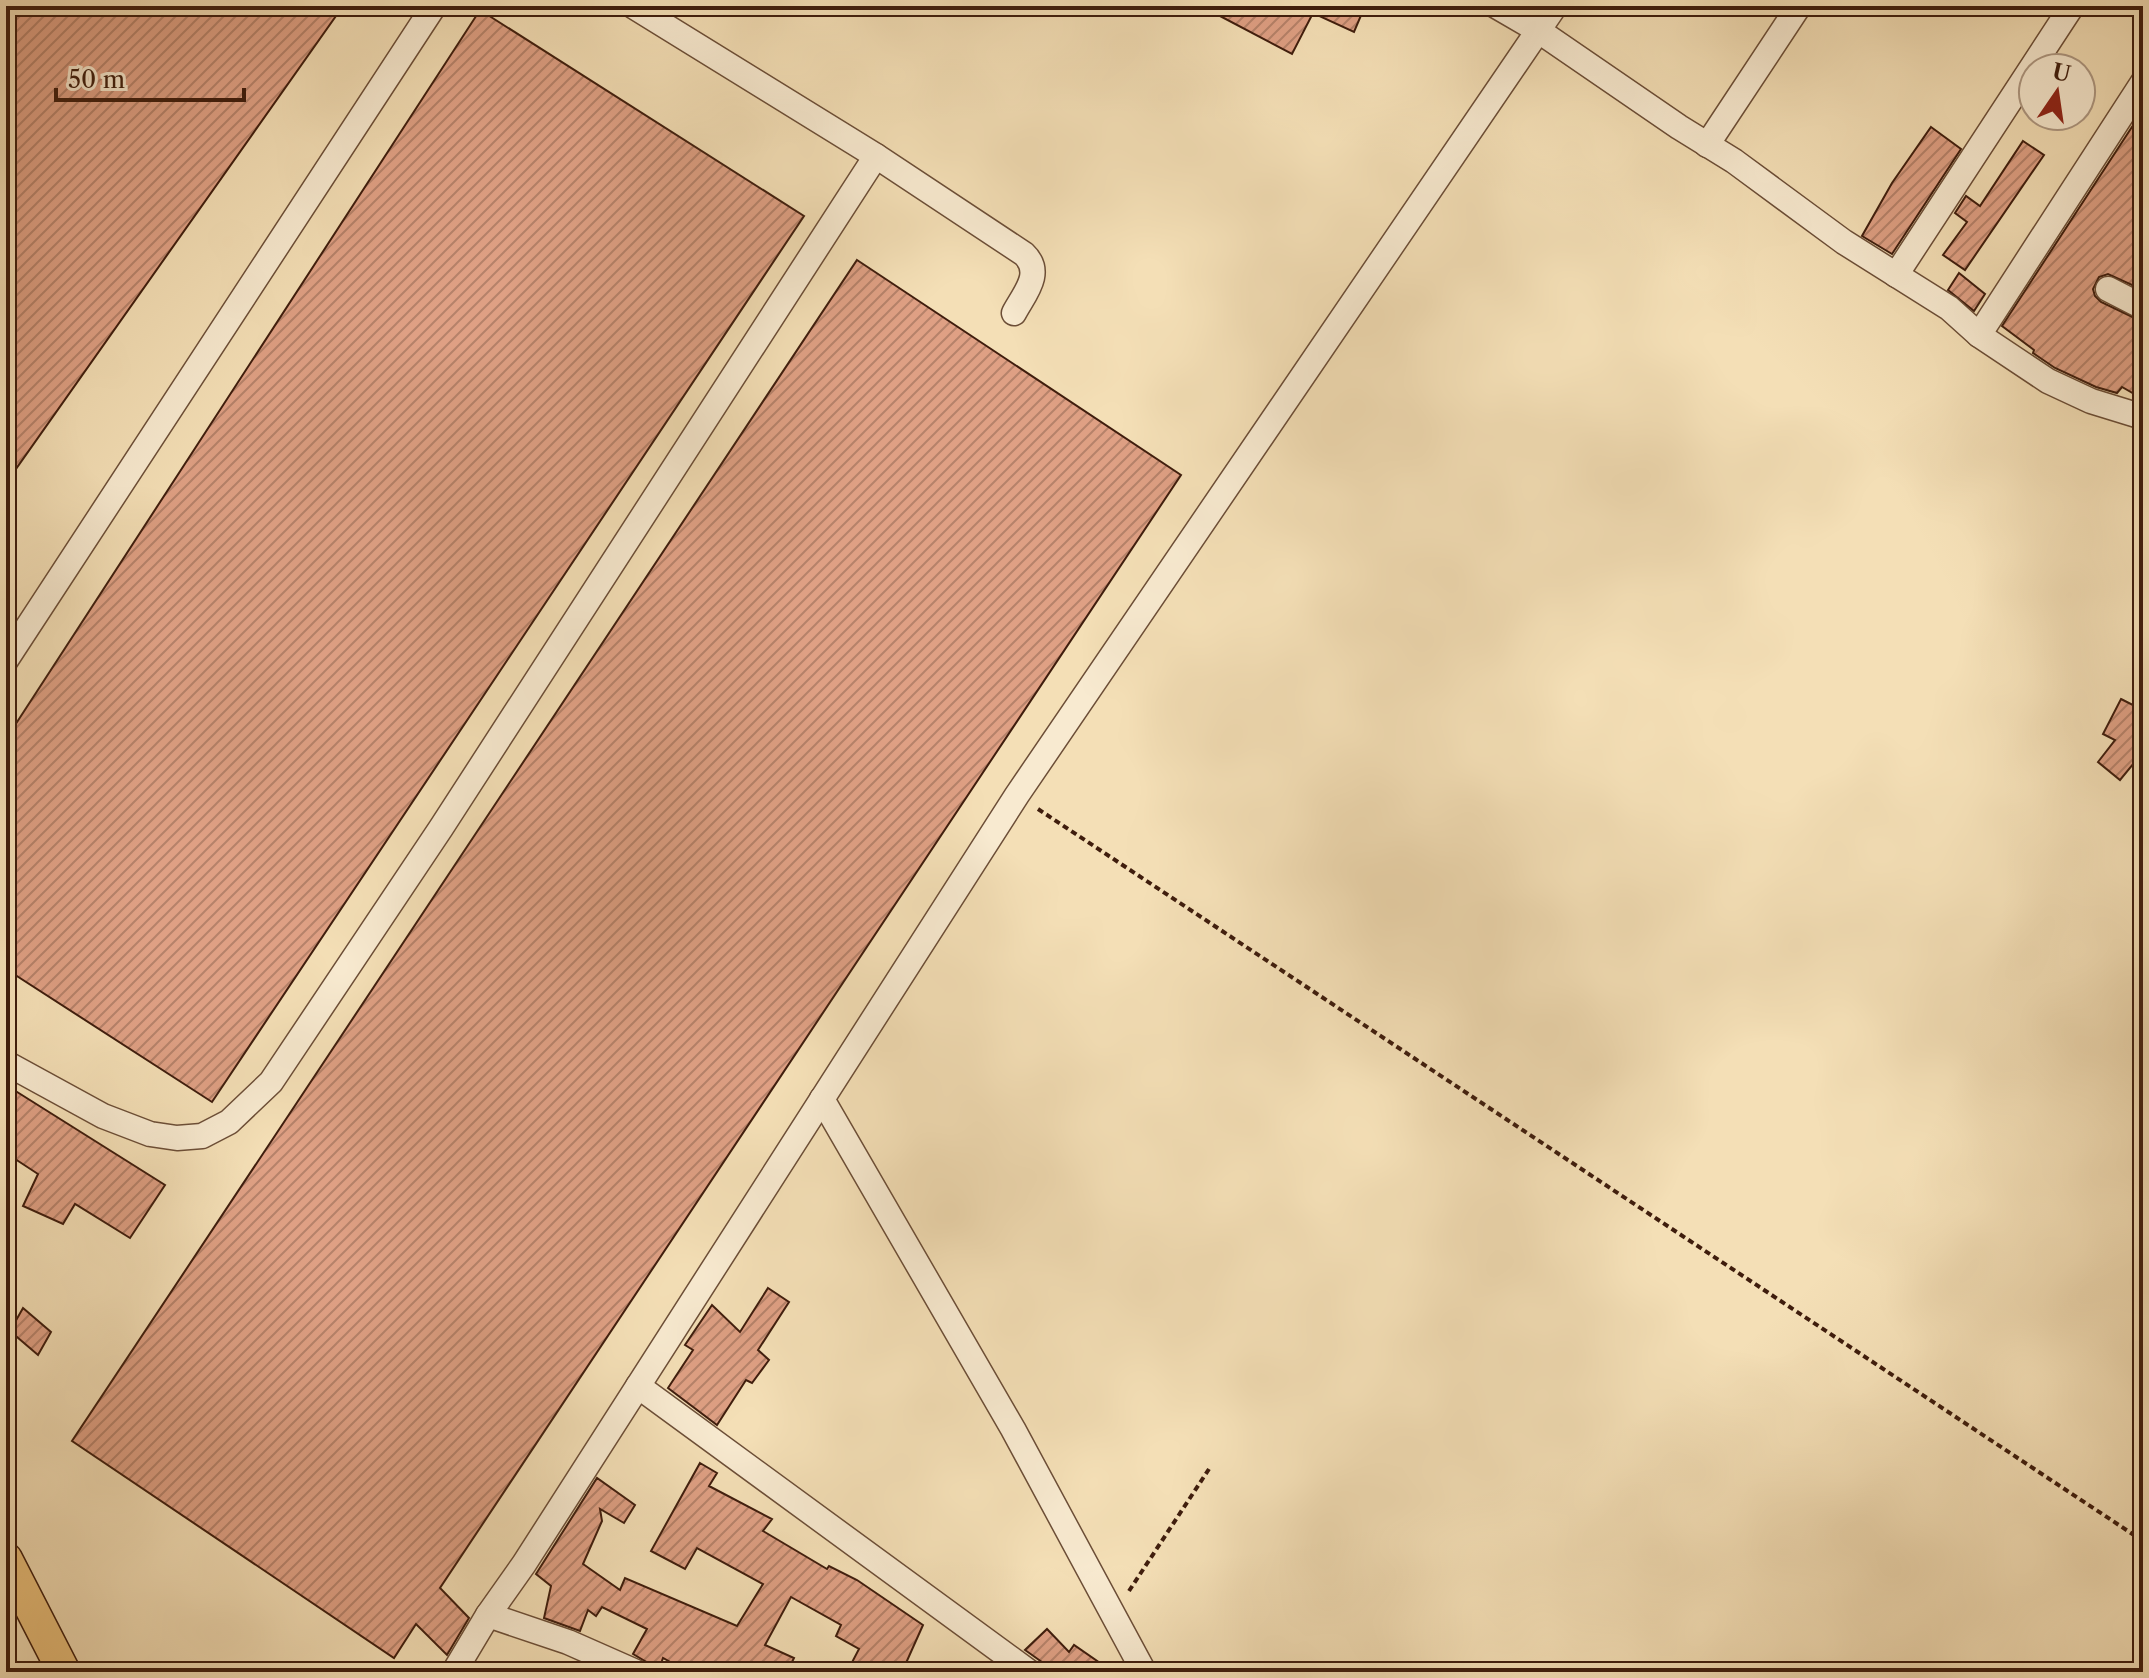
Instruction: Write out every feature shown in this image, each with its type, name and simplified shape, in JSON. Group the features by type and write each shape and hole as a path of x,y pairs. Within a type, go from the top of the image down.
{"main road":[{"path":"6,1559 64,1672"}],"street":[{"path":"6,660 434,6"},
{"path":"633,6 876,156 1029,259 1034,277 1014,313"},
{"path":"1496,6 1539,31 1776,191 1844,242 1949,308 1979,335 2048,381 2068,392 2143,417"},
{"path":"454,1672 1017,795 1555,6"},
{"path":"1707,145 1799,6"},
{"path":"1896,275 2072,6"},
{"path":"1979,335 2143,82"},
{"path":"6,1063 103,1116 150,1134 177,1138 202,1136 229,1122 271,1082 433,841 876,156"},
{"path":"2108,289 2143,307"},
{"path":"822,1099 1013,1429 1139,1662 1117,1672"},
{"path":"638,1386 1029,1672"},
{"path":"488,1615 568,1642 636,1672"}],"path":[{"path":"1017,795 2143,1541"},
{"path":"1114,1615 1209,1469"}],"building":[{"path":"6,6 343,6 6,483"},
{"path":"1201,6 1365,6 1354,32 1313,13 1292,54"},
{"path":"480,10 804,216 212,1102 6,969 6,739"},
{"path":"2143,110 2143,290 2108,274 2099,277 2093,289 2101,302 2143,322 2143,399 2122,387 2117,393 2055,368 2002,326"},
{"path":"1931,127 1961,149 1892,254 1862,236 1892,183"},
{"path":"2023,141 2044,155 1965,270 1943,255 1967,222 1955,213 1966,196 1980,206"},
{"path":"857,260 1181,475 440,1588 469,1618 447,1655 416,1624 394,1658 72,1441"},
{"path":"1959,273 1985,294 1974,311 1948,290"},
{"path":"2121,699 2143,710 2143,752 2120,780 2098,762 2115,740 2103,734"},
{"path":"6,1085 165,1185 130,1238 75,1204 63,1224 23,1206 38,1174 6,1153"},
{"path":"768,1288 789,1302 758,1350 769,1360 752,1383 746,1380 717,1425 668,1388 693,1350 685,1345 712,1305 740,1332"},
{"path":"23,1308 51,1332 38,1355 10,1331"},
{"path":"700,1463 717,1473 709,1486 772,1519 763,1531 827,1569 829,1566 857,1580 923,1625 902,1672 847,1672 859,1649 836,1636 841,1625 791,1597 765,1645 794,1658 787,1672 688,1672 663,1658 658,1672 651,1672 648,1663 633,1654 647,1629 602,1607 596,1616 588,1610 580,1631 544,1618 551,1586 536,1574 597,1478 635,1505 624,1523 600,1509 602,1521 583,1564 620,1590 625,1578 737,1626 763,1584 697,1548 685,1569 651,1551"},
{"path":"1047,1629 1069,1652 1074,1645 1113,1672 1056,1672 1025,1650"}]}
